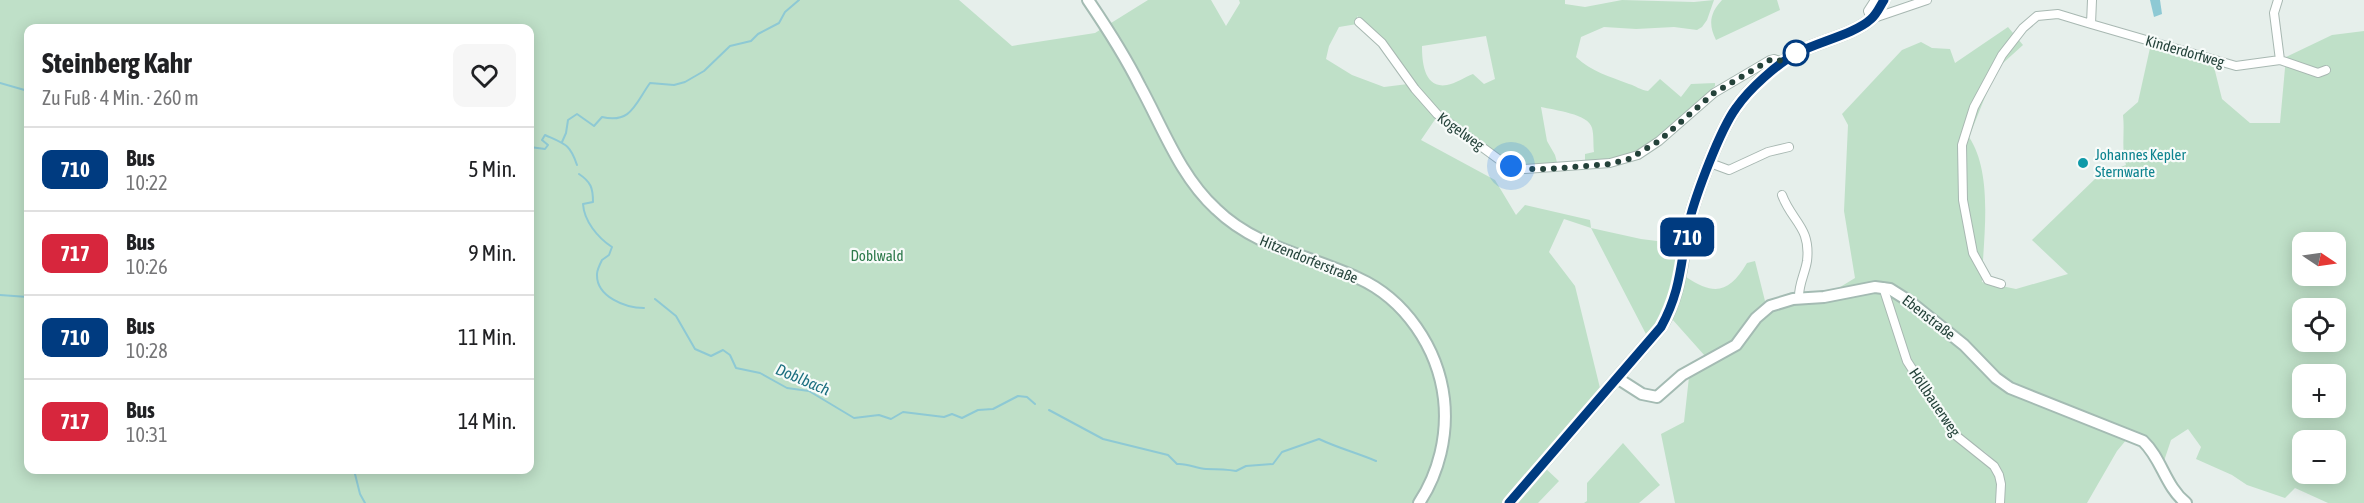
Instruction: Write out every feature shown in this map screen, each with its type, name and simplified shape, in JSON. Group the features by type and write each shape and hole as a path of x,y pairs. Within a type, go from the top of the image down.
{"main road":[{"name":"Hitzendorferstraße","path":"1088,0 1132,69 1181,165 1215,209 1235,226 1263,242 1301,258 1344,272 1370,285 1392,300 1419,332 1432,355 1440,378 1444,405 1444,424 1437,467 1419,503"},
{"path":"1509,503 1661,327 1674,303 1681,277 1690,221 1710,164 1727,123 1737,106 1753,88 1783,62 1797,53 1843,34 1871,19 1884,0"},
{"path":"1617,378 1642,394 1657,397 1682,375 1736,345 1756,318 1770,306 1799,298 1824,297 1867,287 1883,287"},
{"name":"Ebenstraße","path":"1883,287 1897,293 1941,327 2010,388 2143,441 2150,448 2174,493 2186,503"}],"street":[{"path":"1875,0 1868,11 1871,19 1927,0"},
{"path":"2091,24 2092,0"},
{"path":"2278,0 2274,13 2280,60 2318,73 2326,70"},
{"name":"Kinderdorfweg","path":"2001,284 1988,280 1973,253 1963,200 1962,145 1974,107 2002,55 2023,28 2037,16 2058,14 2236,66 2280,60"},
{"name":"Kogelweg","path":"1359,22 1382,43 1415,89 1437,114 1501,161 1525,169 1592,166 1629,159 1659,141 1720,88 1770,60 1777,59 1783,62"},
{"path":"1710,164 1729,170 1768,152 1789,147"},
{"path":"1782,195 1788,209 1799,220 1806,241 1807,261 1798,292 1799,298"},
{"name":"Höllbauerweg","path":"1883,287 1907,361 1954,434 1994,466 2001,484 2000,503"}],"green space":[{"name":"Doblwald","path":"0,0 959,0 1012,46 1095,33 1148,0 1211,0 1226,26 1240,3 1239,0 1565,0 1565,4 1585,7 1622,0 1694,2 1714,0 1707,20 1697,30 1674,27 1636,29 1604,27 1581,37 1576,57 1595,70 1643,90 1648,91 1660,79 1681,97 1691,84 1715,83 1715,86 1658,140 1637,153 1591,164 1585,161 1585,154 1594,152 1593,131 1589,123 1570,113 1541,107 1547,141 1558,166 1535,168 1511,164 1438,113 1357,16 1357,24 1339,27 1329,46 1326,59 1352,75 1384,87 1408,84 1436,118 1421,140 1495,180 1516,215 1525,205 1590,220 1591,228 1564,219 1549,252 1575,286 1600,388 1507,503 0,503","holes":["1486,36 1495,79 1484,84 1473,74 1450,84 1433,83 1426,73 1422,46"]},
{"path":"1722,0 1777,0 1780,10 1716,40 1711,24 1715,9"},
{"path":"2008,27 2023,45 2002,64 1991,82 1969,137 1977,152 1984,188 1985,227 1982,282 2016,289 2068,274 2032,240 2098,176 2126,165 2123,115 2138,102 2150,48 2213,63 2222,99 2250,123 2280,123 2286,57 2332,35 2364,31 2364,503 2328,503 2295,488 2285,498 2247,485 2232,475 2196,459 2201,447 2188,429 2171,440 2163,464 2132,433 2117,451 2087,503 2004,503 2003,480 1994,461 1978,448 1956,441 1992,468 1998,479 1997,503 1675,503 1661,434 1684,422 1690,368 1705,356 1672,319 1686,277 1705,287 1721,288 1734,281 1747,263 1755,261 1765,301 1832,292 1855,278 1844,211 1848,125 1842,114 1902,50 1921,42 1932,48 1950,49 1955,63"},
{"path":"1591,228 1641,239 1681,244 1675,281 1668,305 1663,316 1647,336"},
{"path":"1623,443 1660,485 1639,503 1584,503 1587,501 1587,483"},
{"path":"1544,467 1559,481 1538,503 1513,503"}],"water":[{"path":"2150,0 2160,0 2162,14 2154,17"}],"waterway":[{"path":"562,142 568,120 577,114 594,126 602,117 620,118 626,115 636,105 650,83 674,85 685,82 704,71 730,46 751,41 758,34 779,23 785,12 799,0"},
{"name":"Doblbach","path":"0,83 24,90"},
{"name":"Doblbach","path":"534,148 545,149 548,145 542,140 545,135 566,146 577,165"},
{"name":"Doblbach","path":"579,174 589,183 592,193 593,202 583,204 586,217 597,234 612,247 609,255 602,260 597,274 601,289 613,300 629,306 644,308"},
{"path":"0,295 24,297"},
{"name":"Doblbach","path":"655,299 676,316 695,349 711,356 723,350 730,355 736,368 760,373 787,388 809,391 854,418 879,415 891,419 903,412 944,417 952,414 962,418 978,410 993,409 1018,396 1027,397 1035,404"},
{"name":"Doblbach","path":"1049,410 1103,439 1168,455 1177,464 1202,469 1236,471 1246,466 1273,464 1282,452 1319,439 1376,461"},
{"path":"355,474 365,503"}],"bus line":[{"name":"710","path":"1509,503 1653,338 1669,313 1681,277 1690,221 1731,114 1753,88 1783,62 1797,53 1843,34 1871,19 1884,0"}],"place":[{"name":"Johannes Kepler Sternwarte","path":"2083,163"}],"route":[{"path":"1511,166 1525,169 1548,169 1610,164 1629,159 1659,141 1720,88 1770,60 1777,59 1783,62 1796,53"}]}
